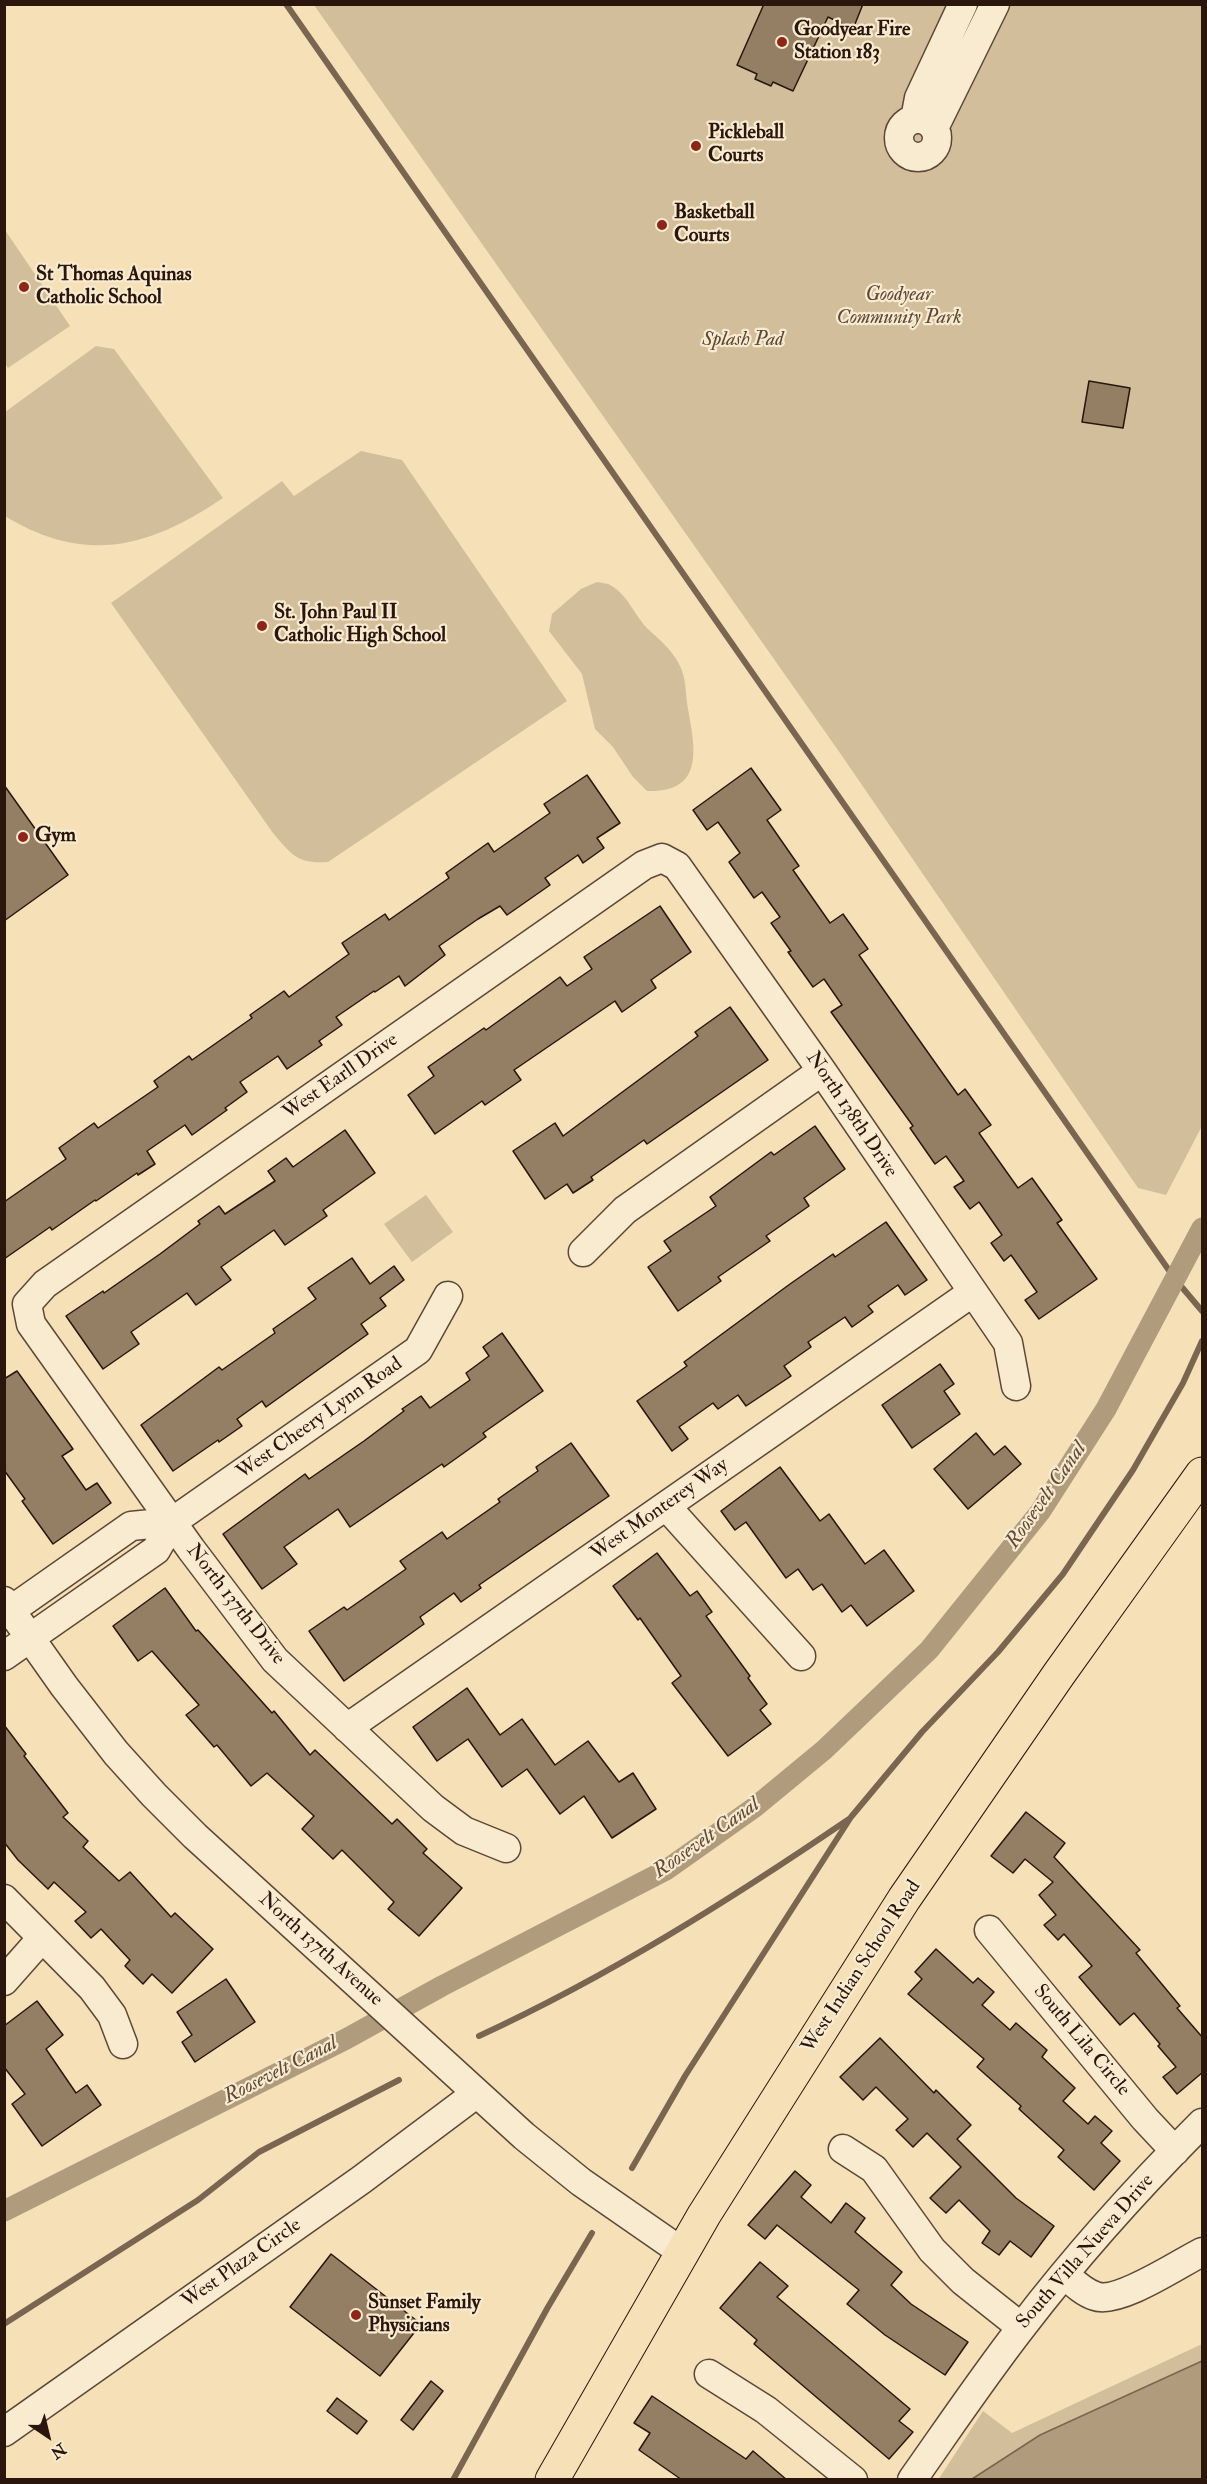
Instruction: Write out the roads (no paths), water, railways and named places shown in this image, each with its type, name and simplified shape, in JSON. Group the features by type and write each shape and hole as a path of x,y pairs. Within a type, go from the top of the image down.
{"main road":[{"name":"West Indian School Road","path":"552,2480 682,2252 741,2155 953,1825 1203,1474"}],"street":[{"path":"963,4 919,98 925,124 995,4"},
{"name":"North 138th Drive","path":"662,858 677,866 822,1071 1008,1342 1016,1386"},
{"name":"West Earll Drive","path":"27,1304 45,1284 644,865 662,858"},
{"path":"583,1252 625,1210 822,1071"},
{"name":"West Monterey Way","path":"347,1728 973,1293"},
{"name":"West Cheery Lynn Road","path":"4,1656 156,1550 172,1522 418,1350 448,1296"},
{"name":"North 137th Drive","path":"27,1304 31,1324 172,1522 275,1660 433,1808 464,1831 506,1848"},
{"path":"666,1506 801,1656"},
{"name":"West Cheery Lynn Road","path":"7,1609 131,1526 172,1522"},
{"name":"North 137th Avenue","path":"7,1609 116,1753 195,1836 525,2136 595,2191 682,2252"},
{"path":"4,1899 102,2001 119,2029 123,2044"},
{"name":"South Lila Circle","path":"989,1930 1145,2119 1175,2151"},
{"path":"4,1981 42,1938"},
{"name":"West Plaza Circle","path":"4,2432 361,2180 477,2093"},
{"name":"South Villa Nueva Drive","path":"912,2480 977,2386 1064,2274 1203,2123"},
{"path":"843,2149 874,2169 932,2250 963,2281 1021,2327"},
{"path":"1064,2274 1097,2297 1112,2296 1126,2292 1203,2252"},
{"path":"709,2374 766,2410 853,2480"}],"waterway":[{"path":"286,4 1175,1279 1202,1311"},
{"name":"Roosevelt Canal","path":"4,2211 346,2039 442,1986 666,1870 755,1807 824,1750 929,1650 1040,1512 1106,1409 1202,1228"},
{"path":"632,2168 685,2076 851,1817 922,1732 998,1652 1063,1574 1133,1470 1183,1383 1202,1341"},
{"path":"479,2036 622,1962 759,1879 849,1819"},
{"path":"4,2324 198,2200 259,2152 399,2080"},
{"path":"453,2480 548,2307 592,2233"}],"place":[{"name":"Goodyear Fire Station 183","path":"782,42"},
{"name":"Pickleball Courts","path":"696,146"},
{"name":"Basketball Courts","path":"662,225"},
{"name":"St Thomas Aquinas Catholic School","path":"24,287"},
{"name":"St. John Paul II Catholic High School","path":"262,626"},
{"name":"Gym","path":"23,837"},
{"name":"Sunset Family Physicians","path":"356,2315"}],"park label":[{"name":"Goodyear Community Park","path":"899,308"},
{"name":"Splash Pad","path":"743,341"}]}
